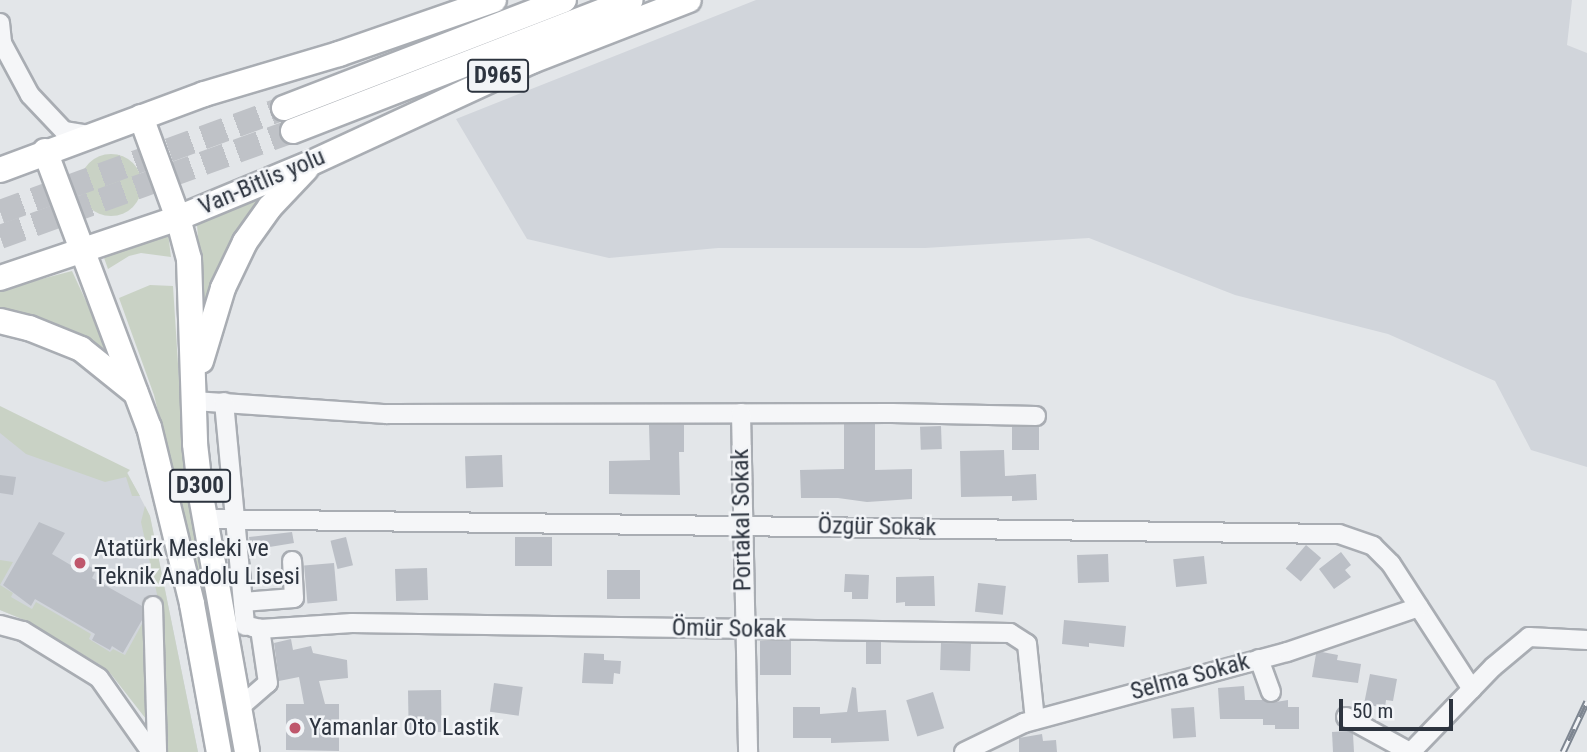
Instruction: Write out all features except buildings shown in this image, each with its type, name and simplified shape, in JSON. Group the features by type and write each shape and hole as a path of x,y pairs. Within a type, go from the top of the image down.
{"highway":[{"path":"0,170 45,151 216,90 339,54 495,0"},
{"path":"284,108 564,0"},
{"path":"293,131 630,0"},
{"name":"Van-Bitlis yolu","path":"247,752 239,708 251,626 205,519 197,457 191,277 178,218 311,163 532,61 689,0"},
{"path":"0,278 178,218 142,117"},
{"path":"45,151 81,252 138,395 192,604 219,752"},
{"path":"194,397 223,288 245,242 270,207 311,163"},
{"path":"0,321 29,328 81,349 138,395"}],"street":[{"path":"0,23 2,43 30,95 64,131 90,135"},
{"path":"194,397 224,402 387,414 1036,416"},
{"path":"224,402 243,602 268,683 239,708"},
{"name":"Portakal Sokak","path":"741,413 748,752"},
{"name":"Özgür Sokak","path":"205,519 1339,534 1373,547 1391,564 1472,689"},
{"path":"243,602 294,598 292,561"},
{"path":"251,626 273,600"},
{"path":"153,606 157,752"},
{"name":"Selma Sokak","path":"964,752 1035,719 1259,659 1419,607"},
{"name":"Ömür Sokak","path":"251,626 352,623 1010,634 1027,644 1035,719"},
{"path":"0,625 23,631 99,678 151,752"},
{"path":"1346,717 1410,752 1529,636 1587,640"},
{"path":"1259,659 1271,692"}],"shaded area":[{"path":"756,0 1572,0 1567,45 1587,53 1587,467 1531,450 1495,381 1388,334 1235,295 1089,238 925,248 718,248 609,258 527,239 456,119"},
{"path":"111,154 133,163 142,185 133,207 111,216 89,207 80,185 89,163"},
{"path":"267,195 204,319 197,225"},
{"path":"168,233 171,257 141,253 129,256 108,269 103,255"},
{"path":"72,271 110,353 88,338 36,318 0,310 0,290"},
{"path":"150,285 173,286 183,442 237,752 226,752 168,453 154,395 119,298"},
{"path":"0,406 130,470 127,473 140,496 132,496 126,477 105,482 26,454 0,433"},
{"name":"Atatürk Mesleki ve Teknik Anadolu Lisesi","path":"0,430 127,472 150,516 198,752 168,752 111,674 27,621 0,610"},
{"path":"145,506 150,516 198,752 168,752 161,740 160,608 141,522"},
{"path":"0,560 13,562 0,585"},
{"path":"0,585 13,593 11,597 32,609 36,602 91,634 89,639 110,652 113,649 125,655 149,611 150,724 111,674 99,664 27,621 0,610"}],"tunnel":[{"path":"0,212 284,108"},
{"path":"0,237 293,131"}],"railway":[{"path":"1563,752 1587,701"}],"place":[{"name":"Atatürk Mesleki ve Teknik Anadolu Lisesi","path":"80,563"},
{"name":"Yamanlar Oto Lastik","path":"295,728"}]}
